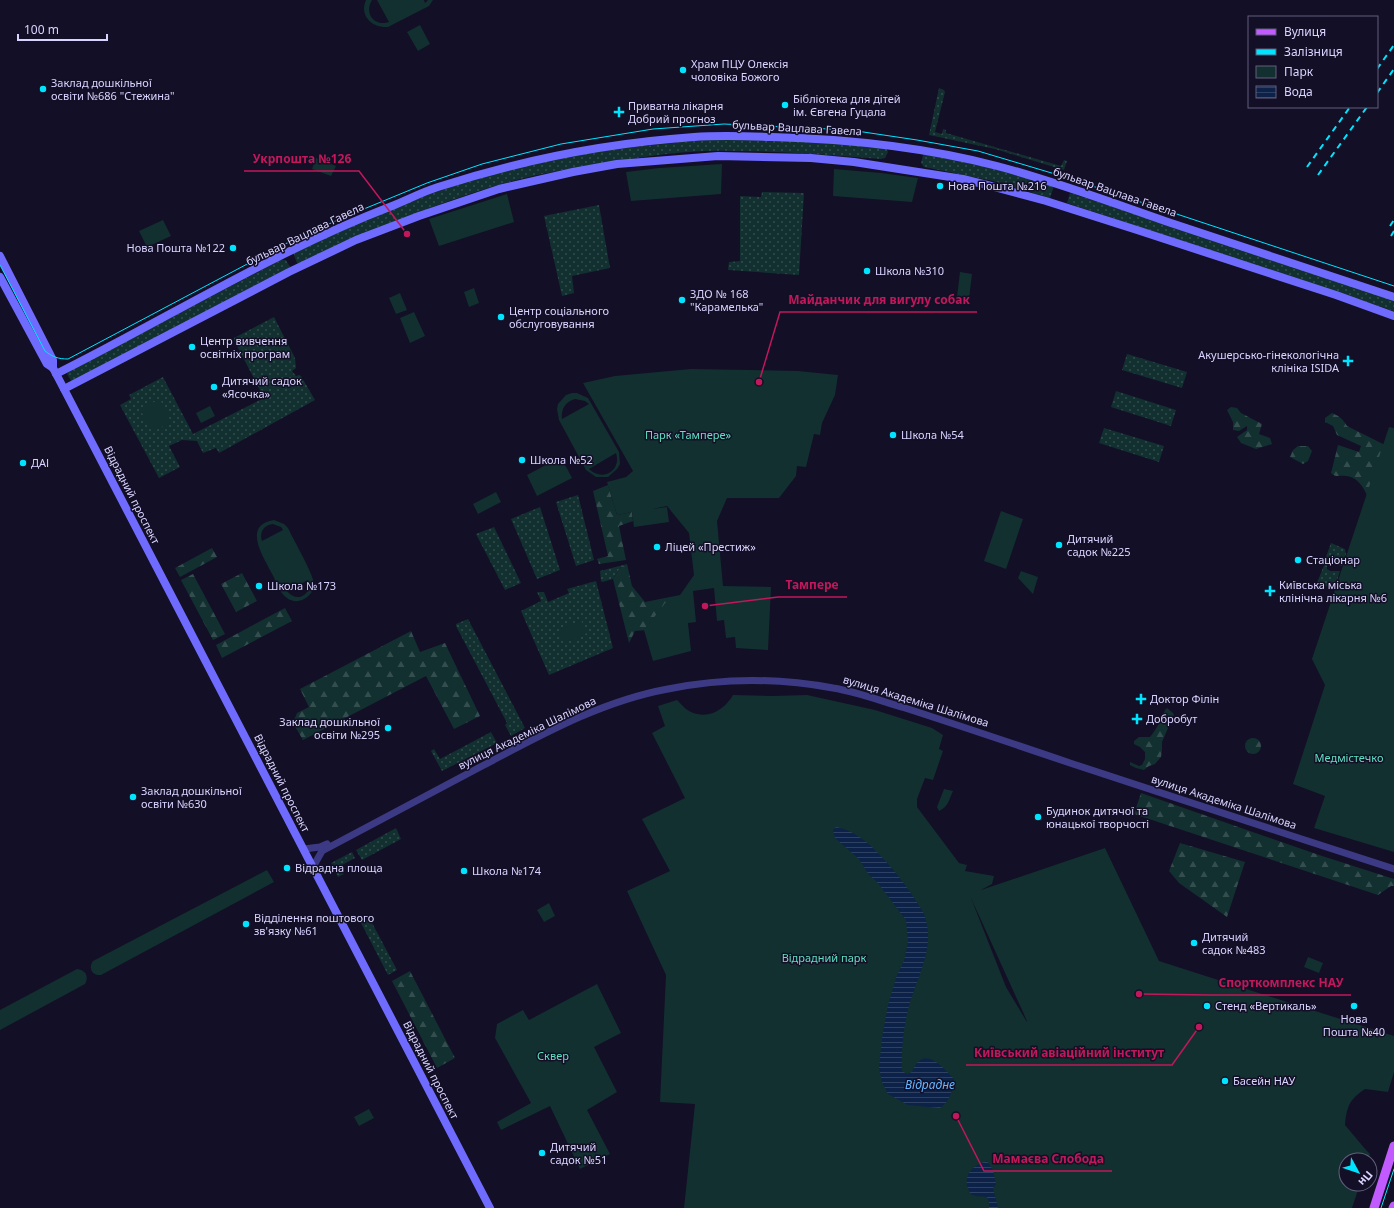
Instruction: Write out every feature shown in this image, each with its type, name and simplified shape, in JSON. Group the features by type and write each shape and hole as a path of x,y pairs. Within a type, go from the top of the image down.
{"main road":[{"name":"бульвар Вацлава Гавела","path":"55,371 347,223 435,188 493,171 568,153 697,136 811,138 874,143 915,149 996,166 1062,186 1394,297"},
{"path":"64,389 289,272 356,240 419,216 499,189 573,172 617,164 718,156 811,158 854,162 956,178 991,186 1046,201 1336,295 1394,316"},
{"name":"Відрадний проспект","path":"0,256 53,360 55,371 64,389 490,1208"},
{"name":"Відрадний проспект","path":"0,277 47,364 55,371"},
{"path":"1374,1208 1394,1146"}],"street":[{"name":"вулиця Академіка Шалімова","path":"304,849 320,847 529,738 591,708 644,691 681,684 724,678 769,678 802,680 836,686 866,694 955,721 1073,762 1394,866"},
{"name":"вулиця Академіка Шалімова","path":"313,867 322,851 530,741 592,711 620,701 669,688 742,680 801,683 857,693 1394,869"}],"green space":[{"path":"366,0 372,0 369,10 372,18 375,21 384,23 389,22 377,0 424,0 425,3 428,0 433,0 429,6 388,27 382,27 368,20 364,11"},
{"path":"420,25 430,44 418,51 407,32"},
{"path":"939,88 945,92 935,132 942,134 943,129 946,130 946,133 1061,166 1064,160 1067,161 1064,170 995,149 929,135"},
{"path":"727,138 810,139 886,148 888,152 885,158 881,159 786,152 702,151 660,155 572,168 541,174 470,194 396,222 299,264 297,263 294,255 294,253 391,209 441,190 520,166 608,150"},
{"path":"927,154 995,169 1054,186 1050,198 993,181 924,167 921,163 923,155"},
{"path":"316,158 336,166 331,176 312,169"},
{"path":"722,164 721,194 631,201 626,172 659,168"},
{"path":"834,169 918,178 912,202 833,196"},
{"path":"762,192 804,193 799,275 728,270 729,262 740,261 740,196 761,197"},
{"path":"1070,193 1394,298 1394,311 1067,203"},
{"path":"507,194 514,222 439,246 429,219"},
{"path":"599,205 610,268 572,276 574,293 562,296 544,216"},
{"path":"163,220 171,236 147,247 139,231"},
{"path":"281,260 286,260 290,267 74,381 71,381 67,374 69,371"},
{"path":"960,272 972,274 969,299 957,297"},
{"path":"474,288 479,303 469,307 464,292"},
{"path":"400,293 407,310 396,314 389,298"},
{"path":"414,312 425,336 410,343 400,318"},
{"path":"274,317 295,358 296,368 292,371 296,376 301,376 315,400 219,453 216,448 203,453 197,441 182,440 169,446 180,467 159,478 120,405 131,399 129,395 163,377 193,434 264,398 234,338"},
{"path":"287,344 295,358 284,363 277,349"},
{"path":"1127,354 1187,372 1182,388 1122,370"},
{"name":"Парк «Тампере»","path":"691,369 798,371 838,375 835,395 822,423 820,435 814,434 806,467 797,466 796,476 779,498 727,498 717,521 723,586 771,587 768,650 736,648 735,637 726,638 724,620 717,621 714,588 693,591 696,622 688,623 691,651 653,661 644,630 670,597 680,595 694,575 689,533 667,506 652,509 667,507 669,522 634,527 632,512 617,515 607,482 626,477 633,471 583,383 615,376"},
{"path":"1116,391 1176,410 1171,426 1111,407"},
{"path":"577,393 588,398 619,452 620,464 608,477 596,477 586,470 559,420 557,409 558,404 566,395","holes":["575,399 585,401 589,404 562,419 564,406","616,453 616,465 610,473 600,475 589,469"]},
{"path":"160,399 171,422 152,432 140,409"},
{"path":"210,406 215,416 201,423 196,413"},
{"path":"1231,407 1237,408 1241,413 1262,424 1259,434 1270,438 1272,444 1256,449 1241,443 1237,437 1247,430 1247,426 1239,431 1233,430 1233,422 1227,410"},
{"path":"1332,413 1341,418 1347,426 1389,447 1369,500 1358,481 1351,477 1336,476 1331,473 1338,445 1359,452 1361,446 1337,435 1333,426 1325,422 1325,418"},
{"name":"Медмістечко","path":"1389,427 1394,428 1394,852 1314,828 1325,796 1293,784 1325,685 1312,659"},
{"path":"1104,428 1164,446 1159,462 1099,443"},
{"path":"1298,446 1308,446 1312,451 1308,461 1303,464 1290,457 1293,450"},
{"path":"561,457 572,478 537,496 527,475"},
{"path":"608,485 617,515 632,512 633,521 619,526 626,560 599,564 597,559 608,556 593,491"},
{"path":"496,492 501,502 478,514 473,504"},
{"path":"578,495 594,560 576,566 556,502"},
{"path":"540,507 560,570 537,579 511,519"},
{"path":"1001,511 1023,519 1006,569 984,561"},
{"path":"274,520 284,524 288,528 307,565 313,579 314,586 310,595 300,601 291,600 284,596 260,550 257,534 259,528 264,523","holes":["273,524 281,527 283,530 262,541 261,535 263,530 265,527","308,580 309,588 302,596 296,597 287,591"]},
{"path":"494,527 521,583 505,590 476,534"},
{"path":"1331,543 1345,549 1346,554 1342,566 1338,565 1337,562 1334,561 1328,563 1324,562"},
{"path":"212,548 217,557 180,577 175,568"},
{"path":"627,564 620,568 613,579 601,581 600,571"},
{"path":"627,564 632,586 645,602 670,597 674,602 647,630 635,631 629,643 613,579 620,568"},
{"path":"1324,565 1327,565 1327,569 1330,571 1340,571 1336,584 1332,588 1317,583"},
{"path":"1021,571 1038,577 1033,594 1018,578"},
{"path":"242,573 257,601 236,612 221,584"},
{"path":"193,574 225,634 213,640 181,580"},
{"path":"596,581 613,648 549,675 521,611 541,601 537,592 544,592 548,602 569,593 567,589"},
{"path":"285,608 292,621 222,658 216,645"},
{"path":"468,619 525,728 511,736 505,725 507,723 456,626 456,624"},
{"path":"581,620 587,633 565,643 559,630"},
{"path":"411,631 420,652 445,643 480,716 454,729 426,676 303,740 293,723 297,713 309,707 300,689"},
{"name":"Відрадний парк","path":"733,695 807,695 875,710 932,728 943,735 939,749 943,751 933,780 925,778 917,799 917,807 959,863 967,865 965,871 994,876 992,884 981,890 1105,848 1159,961 1394,1036 1394,1072 1388,1092 1365,1089 1352,1100 1348,1108 1345,1125 1368,1152 1338,1152 1338,1192 1357,1192 1352,1208 684,1208 695,1104 660,1102 666,975 627,891 670,871 642,819 685,798 652,733 665,726 658,706 677,700 689,711 704,715 716,712 726,705","holes":["971,898 1027,1021 1006,987"]},
{"path":"1167,708 1174,715 1169,721 1168,728 1162,742 1161,757 1155,764 1144,770 1130,765 1130,762 1139,766 1142,765 1145,759 1145,752 1134,744 1134,741 1139,737 1150,737 1157,728"},
{"path":"491,732 497,743 442,771 431,751 434,749 440,759"},
{"path":"1253,738 1259,740 1261,746 1259,752 1253,754 1247,752 1245,746 1247,740"},
{"path":"944,789 953,791 946,805 939,811 937,807"},
{"path":"1141,793 1319,855 1394,879 1394,886 1391,886 1378,895 1134,814"},
{"path":"396,828 401,839 362,860 356,850"},
{"path":"1180,843 1245,862 1227,917 1179,883 1169,871"},
{"path":"352,852 355,858 340,866 344,874 338,877 331,863"},
{"path":"267,870 274,882 101,975 93,973 91,966 93,961"},
{"path":"549,903 555,916 544,922 537,910"},
{"path":"370,919 397,970 388,975 361,923"},
{"path":"1308,957 1323,963 1319,973 1304,967"},
{"path":"77,969 85,972 87,979 85,984 0,1030 0,1010"},
{"path":"410,971 455,1058 437,1068 392,981"},
{"name":"Сквер","path":"597,984 621,1033 594,1047 617,1092 587,1110 610,1154 580,1169 550,1106 501,1130 497,1122 531,1103 495,1038 497,1024 523,1010 529,1020"},
{"path":"369,1109 374,1118 359,1126 354,1117"}],"water":[{"name":"Відрадне","path":"836,827 858,836 877,852 901,879 923,912 928,930 928,942 923,966 910,1002 903,1035 902,1071 907,1074 912,1072 916,1064 921,1059 927,1058 938,1063 944,1068 954,1079 950,1096 940,1108 908,1105 888,1094 882,1082 879,1068 882,1038 888,1005 897,975 904,961 908,942 906,920 877,882 869,875 859,859 835,838 833,830"},
{"path":"987,1161 993,1170 996,1184 993,1188 998,1208 989,1208 987,1197 972,1195 967,1186 968,1176 972,1169"}],"tram line":[{"path":"0,265 45,351 61,359 68,359 285,244 342,218 427,183 482,164 561,144 653,129 724,124 850,130 978,151 1065,177 1394,286"},
{"path":"1381,1208 1394,1169"}],"railway":[{"path":"1378,68 1394,45"},
{"path":"1378,92 1394,69"},
{"path":"1307,167 1349,108"},
{"path":"1318,175 1366,108"},
{"path":"1390,226 1394,220"},
{"path":"1391,236 1394,231"}],"place":[{"name":"Храм ПЦУ Олексія чоловіка Божого","path":"683,70"},
{"name":"Заклад дошкільної освіти №686 \"Стежина\"","path":"43,89"},
{"name":"Бібліотека для дітей ім. Євгена Гуцала","path":"785,105"},
{"name":"Приватна лікарня Добрий прогноз","path":"619,112"},
{"name":"Нова Пошта №216","path":"940,186"},
{"name":"Укрпошта №126","path":"407,234"},
{"name":"Нова Пошта №122","path":"233,248"},
{"name":"Школа №310","path":"867,271"},
{"name":"ЗДО № 168 \"Карамелька\"","path":"682,300"},
{"name":"Центр соціального обслуговування","path":"501,317"},
{"name":"Центр вивчення освітніх програм","path":"192,347"},
{"name":"Акушерсько-гінекологічна клініка ISIDA","path":"1348,361"},
{"name":"Майданчик для вигулу собак","path":"759,382"},
{"name":"Дитячий садок «Ясочка»","path":"214,387"},
{"name":"Школа №54","path":"893,435"},
{"name":"Школа №52","path":"522,460"},
{"name":"ДАІ","path":"23,463"},
{"name":"Дитячий садок №225","path":"1059,545"},
{"name":"Ліцей «Престиж»","path":"657,547"},
{"name":"Стаціонар","path":"1298,560"},
{"name":"Школа №173","path":"259,586"},
{"name":"Київська міська клінічна лікарня №6","path":"1270,591"},
{"name":"Тампере","path":"705,606"},
{"name":"Доктор Філін","path":"1141,699"},
{"name":"Добробут","path":"1137,719"},
{"name":"Заклад дошкільної освіти №295","path":"388,728"},
{"name":"Заклад дошкільної освіти №630","path":"133,797"},
{"name":"Будинок дитячої та юнацької творчості","path":"1038,817"},
{"name":"Відрадна площа","path":"287,868"},
{"name":"Школа №174","path":"464,871"},
{"name":"Відділення поштового зв'язку №61","path":"246,924"},
{"name":"Дитячий садок №483","path":"1194,943"},
{"name":"Спорткомплекс НАУ","path":"1139,994"},
{"name":"Стенд «Вертикаль»","path":"1207,1006"},
{"name":"Нова Пошта №40","path":"1354,1006"},
{"name":"Київський авіаційний інститут","path":"1199,1027"},
{"name":"Басейн НАУ","path":"1225,1081"},
{"name":"Мамаєва Слобода","path":"956,1116"},
{"name":"Дитячий садок №51","path":"542,1153"}]}
